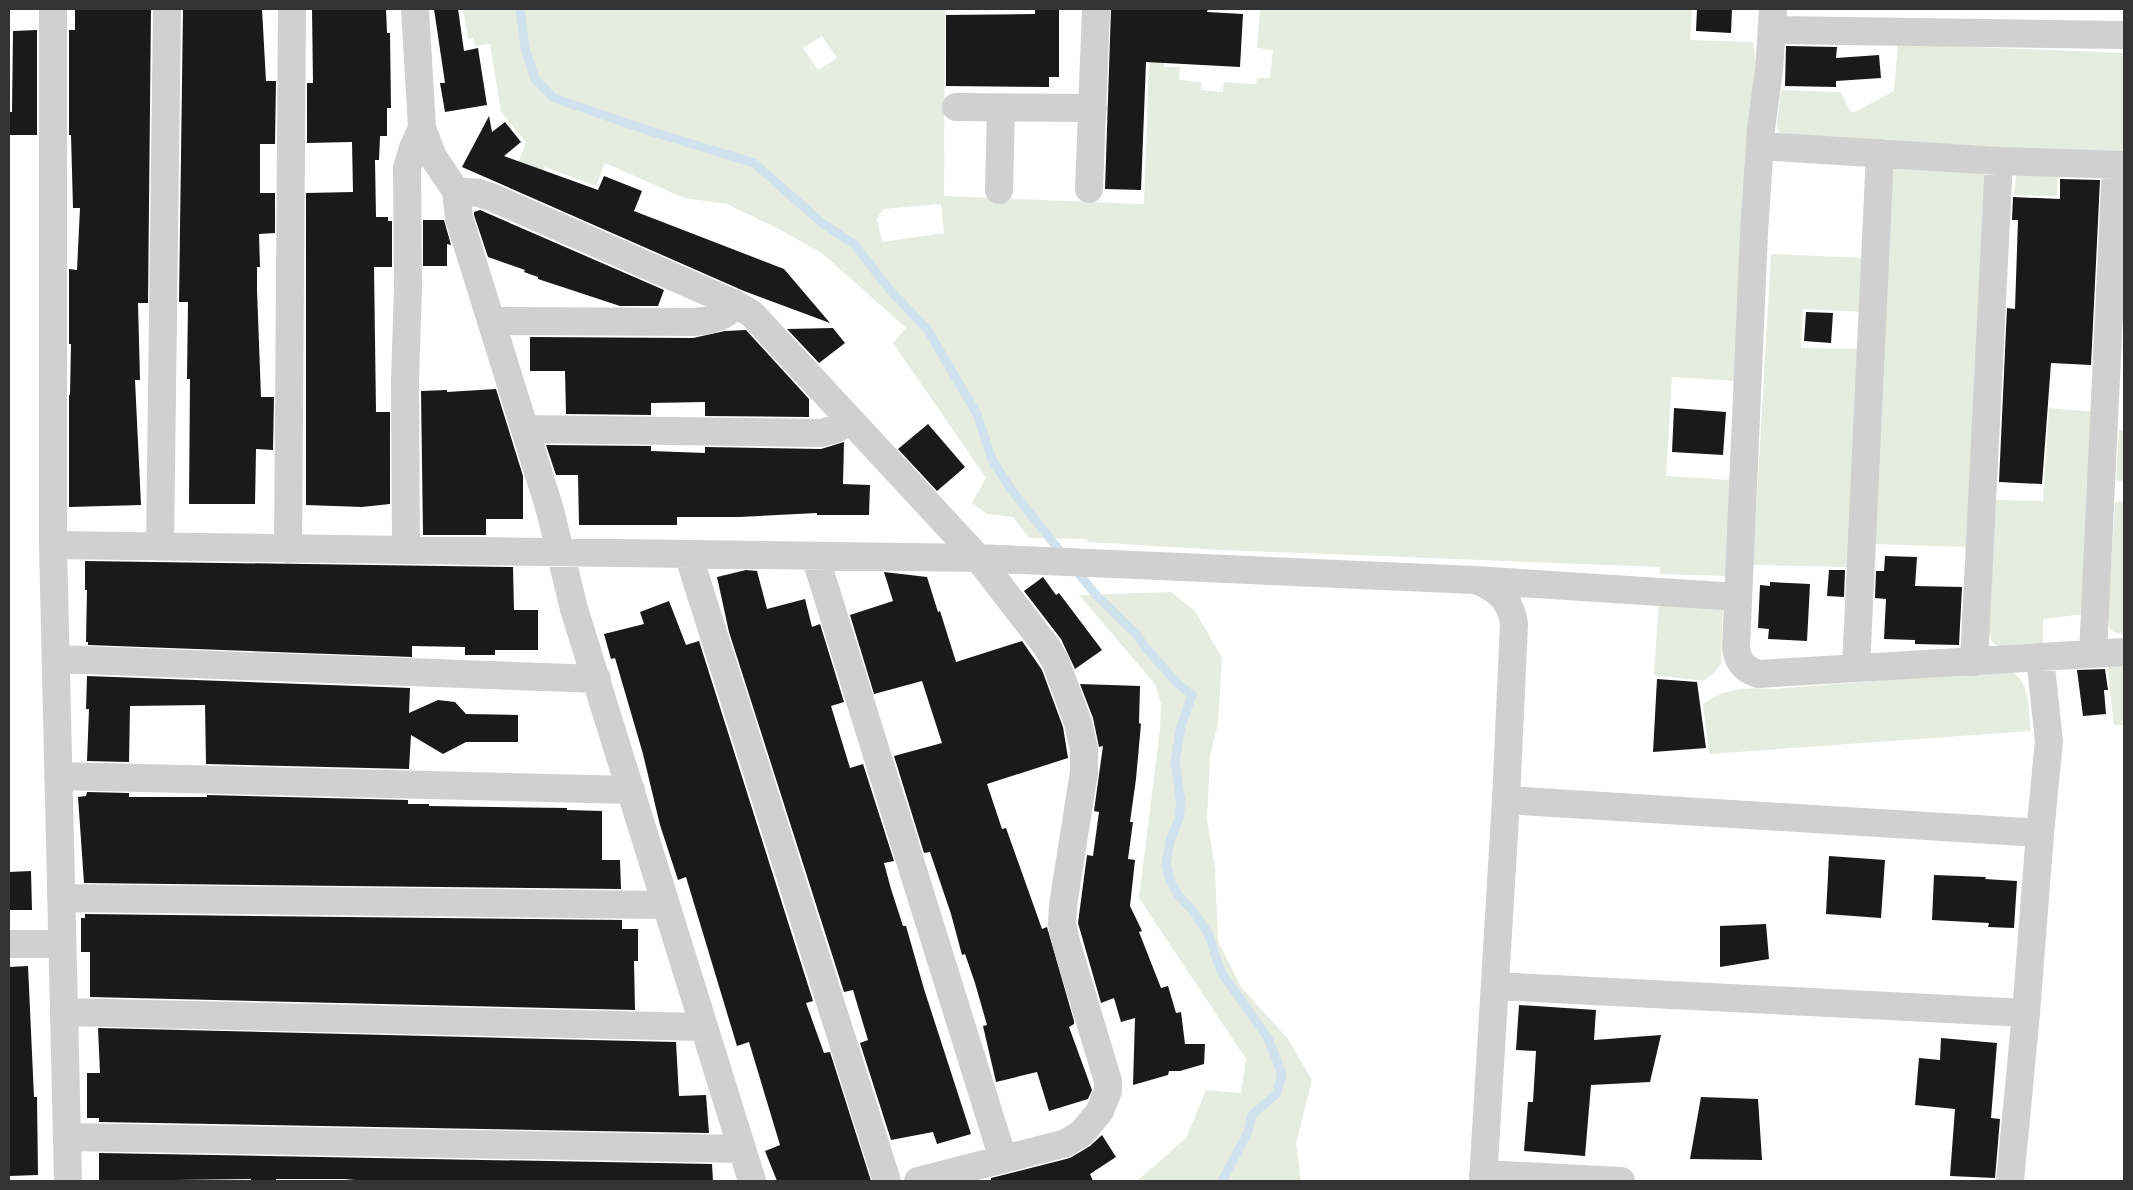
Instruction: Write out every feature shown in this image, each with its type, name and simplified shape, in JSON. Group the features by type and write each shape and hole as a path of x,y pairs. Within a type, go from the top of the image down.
{"street":[{"path":"53,9 52,545 68,1181"},
{"path":"160,547 167,9"},
{"path":"288,549 292,9"},
{"path":"415,9 422,128 433,157 456,191 459,218 550,510 574,610 752,1181"},
{"path":"1089,189 1096,9"},
{"path":"2124,35 1772,20 1767,90 1760,146 1738,597 1737,656 1741,664 1758,674 2124,652"},
{"path":"956,107 1093,108"},
{"path":"998,190 1001,108"},
{"path":"406,550 407,168 412,148 422,128"},
{"path":"1760,146 2120,165 2093,654"},
{"path":"1856,668 1880,153"},
{"path":"1974,662 1999,160"},
{"path":"456,191 479,193 491,197 735,304 752,314 978,558 1048,647 1063,678 1082,736 1084,772 1062,924 1108,1081 1108,1091 1100,1111 1088,1127 1074,1139 1055,1147 918,1181"},
{"path":"491,321 693,322 707,321 725,314 735,304"},
{"path":"525,429 821,432 836,429 849,420"},
{"path":"52,545 978,558 1474,580 1738,597"},
{"path":"688,554 887,1181"},
{"path":"815,556 1003,1159"},
{"path":"1474,580 1490,586 1501,593 1512,612 1514,624 1506,800 1483,1178 1622,1181"},
{"path":"2010,1181 2049,741 2040,658"},
{"path":"56,659 596,679"},
{"path":"58,776 631,790"},
{"path":"1506,800 2040,833"},
{"path":"61,898 666,905"},
{"path":"9,944 62,944"},
{"path":"1495,986 2026,1013"},
{"path":"64,1012 704,1027"},
{"path":"67,1137 742,1149"}],"shaded area":[{"path":"463,9 945,9 944,196 1144,204 1151,9 1167,9 1164,67 1180,67 1179,80 1201,82 1201,90 1223,92 1224,82 1256,84 1257,78 1270,78 1273,50 1257,48 1260,9 1692,9 1690,40 1753,42 1757,72 1738,381 1672,377 1666,476 1731,480 1726,576 1660,574 1660,567 1222,550 1088,542 1087,539 1029,538 1013,517 987,514 972,503 986,478 893,343 906,328 823,254 781,230 727,204 684,198 605,163 596,186 545,167 537,189 512,179 526,142 501,112 490,44 475,46 473,38 468,39","holes":["822,36 837,58 818,70 803,48","941,204 944,233 882,242 877,219 883,209"]},
{"path":"1898,44 2124,53 2124,154 1779,135 1777,123 1781,90 1841,92 1850,111 1855,112 1894,91"},
{"path":"1893,167 1985,172 1970,547 1871,544"},
{"path":"2058,173 2057,196 2014,195 2016,174"},
{"path":"1771,254 1868,258 1865,312 1803,309 1801,348 1862,349 1849,567 1753,565"},
{"path":"2049,408 2095,412 2084,614 2043,619 2043,643 1998,646 1993,643 1989,633 1996,500 2043,501"},
{"path":"2119,430 2124,430 2124,481 2116,481"},
{"path":"2124,501 2124,634 2115,633 2110,629 2108,617 2115,502"},
{"path":"1171,592 1195,611 1222,658 1218,723 1210,756 1207,819 1215,868 1218,941 1241,987 1288,1039 1312,1080 1296,1143 1301,1181 1137,1181 1186,1138 1206,1090 1241,1093 1246,1059 1139,898 1160,729 1161,704 1155,684 1079,595"},
{"path":"1659,600 1723,604 1721,664 1714,673 1703,681 1654,675"},
{"path":"2124,662 2124,725 2114,725 2107,664"},
{"path":"2005,671 2013,673 2020,678 2024,686 2027,694 2031,731 1709,754 1703,704 1728,692 1754,688 1773,689"}],"building":[{"path":"75,9 151,9 148,303 138,303 140,380 135,380 141,505 69,507 71,344 69,344 69,269 77,270 80,208 73,208 71,135 69,135 69,30 75,30"},
{"path":"183,9 262,9 266,81 276,81 275,144 260,144 260,193 275,193 275,233 259,234 260,267 257,267 261,397 274,397 273,450 256,449 255,504 189,504 190,379 187,379 188,302 179,302"},
{"path":"312,9 386,9 387,33 390,33 391,108 387,108 387,136 380,136 379,160 375,160 376,217 388,217 388,221 392,221 392,267 374,267 376,412 390,412 390,504 362,507 306,505 306,193 353,192 352,142 307,143 307,83 313,83"},
{"path":"434,9 458,9 464,51 478,48 487,105 445,112 440,83 445,83"},
{"path":"1035,9 1059,9 1059,77 1049,77 1049,87 946,86 946,15 1035,14"},
{"path":"1111,9 1208,9 1207,12 1243,14 1240,67 1146,62 1141,190 1105,189"},
{"path":"1697,9 1732,9 1731,33 1696,31"},
{"path":"37,30 37,135 9,135 9,112 12,112 13,31"},
{"path":"1786,46 1837,47 1836,58 1879,55 1881,78 1836,81 1836,87 1785,86"},
{"path":"489,116 492,132 505,122 521,142 504,156 598,190 604,176 642,191 634,211 784,269 830,323 744,291 462,167"},
{"path":"2060,179 2100,180 2091,365 2051,363 2042,484 1999,482 2007,308 2015,309 2018,220 2012,220 2013,197 2060,199"},
{"path":"480,210 664,290 658,306 620,306 538,279 538,277 524,272 525,270 488,257 474,215 474,212"},
{"path":"423,220 444,220 451,245 447,244 447,266 423,266"},
{"path":"1806,312 1833,313 1831,343 1804,341"},
{"path":"833,328 845,343 819,363 787,329"},
{"path":"746,330 809,399 809,417 705,416 705,402 651,403 651,415 566,414 565,371 530,371 530,337 693,338 725,331"},
{"path":"496,389 523,476 523,519 486,519 486,535 423,535 421,391 447,390 447,392"},
{"path":"1674,408 1726,412 1723,455 1672,452"},
{"path":"928,424 965,467 937,491 898,449"},
{"path":"844,442 843,484 870,485 869,515 817,515 817,513 739,517 677,517 677,525 579,525 578,475 556,475 546,445 651,446 651,451 705,453 705,447 821,449"},
{"path":"1885,556 1917,557 1915,586 1962,587 1959,645 1915,644 1915,640 1884,639 1886,599 1875,598 1876,571 1884,571"},
{"path":"85,561 513,567 514,610 538,610 538,650 495,650 495,655 465,655 465,647 412,646 412,657 88,645 88,642 86,642 87,590 85,590"},
{"path":"746,570 757,571 767,609 805,599 812,627 820,624 844,702 831,706 850,768 863,764 894,861 884,863 891,889 903,926 906,926 924,989 971,1134 937,1144 933,1132 891,1140 860,1043 868,1040 853,990 844,992 729,632 717,577"},
{"path":"1829,570 1845,570 1844,597 1827,596"},
{"path":"884,572 927,577 956,662 1022,641 1042,670 1063,727 1068,758 987,784 1002,829 1006,828 1042,929 1047,927 1074,1021 1074,1024 1069,1027 1092,1090 1088,1099 1049,1111 1037,1072 996,1082 983,1026 987,1025 975,983 965,954 962,955 951,914 930,852 924,853 894,756 942,743 922,681 874,694 850,615 893,601"},
{"path":"1043,577 1056,595 1059,593 1102,650 1075,669 1061,639 1024,591"},
{"path":"1770,582 1810,584 1807,641 1768,639 1769,629 1758,628 1760,585 1770,586"},
{"path":"669,601 686,645 699,641 813,1001 806,1003 824,1053 830,1052 871,1181 777,1181 765,1151 780,1145 749,1042 737,1046 686,877 678,880 660,825 643,754 615,658 611,659 604,634 644,624 640,612"},
{"path":"2105,669 2108,690 2104,690 2106,714 2083,716 2077,670"},
{"path":"87,676 410,688 409,713 438,700 455,702 466,714 518,715 518,742 466,742 443,754 411,735 409,769 206,764 205,705 130,706 129,762 87,761 89,709 86,709"},
{"path":"1657,679 1697,682 1706,748 1653,752"},
{"path":"1080,684 1140,686 1139,723 1141,724 1130,822 1133,822 1128,859 1135,860 1130,906 1142,931 1139,932 1161,988 1168,986 1176,1013 1181,1012 1185,1044 1205,1044 1204,1064 1180,1071 1169,1071 1168,1075 1133,1085 1135,1018 1121,1022 1114,998 1101,1003 1078,923 1087,855 1093,856 1099,812 1094,811 1103,746 1099,747 1093,718"},
{"path":"87,792 129,793 129,797 207,797 207,795 408,800 408,804 429,804 429,806 567,808 567,810 602,811 602,860 620,860 621,889 84,883 78,797 86,796"},
{"path":"1829,856 1885,860 1881,918 1826,914"},
{"path":"31,871 32,910 9,910 9,872"},
{"path":"1934,875 1986,877 1985,879 2017,881 2014,928 1988,927 1989,923 1932,920"},
{"path":"85,914 622,920 622,929 638,929 638,961 634,961 635,1010 90,997 90,952 81,952 81,918 85,918"},
{"path":"1766,924 1769,959 1720,967 1720,926"},
{"path":"28,966 34,1097 37,1097 38,1175 9,1176 9,967"},
{"path":"1519,1005 1596,1010 1594,1040 1661,1035 1650,1082 1591,1085 1585,1156 1524,1151 1528,1102 1533,1102 1536,1051 1516,1050"},
{"path":"98,1028 676,1042 679,1096 706,1095 709,1133 99,1122 99,1118 87,1118 87,1073 100,1073"},
{"path":"1941,1038 1997,1043 1991,1118 2000,1119 1995,1178 1950,1176 1955,1109 1915,1105 1919,1058 1940,1060"},
{"path":"1701,1097 1758,1099 1762,1160 1690,1159"},
{"path":"1102,1135 1116,1157 1090,1174 1093,1181 991,1181 991,1178 1070,1158 1090,1146"},
{"path":"99,1153 712,1164 713,1181 366,1181 344,1179 276,1179 276,1181 251,1181 251,1179 99,1181"}],"waterway":[{"path":"520,9 525,48 535,79 554,98 650,131 754,163 822,223 855,245 889,289 927,329 977,414 992,460 1013,492 1064,556"},
{"path":"1074,568 1097,596 1137,635 1145,647 1177,683 1192,695 1181,726 1175,762 1181,803 1179,819 1170,841 1166,864 1170,880 1178,895 1194,912 1208,933 1221,972 1268,1038 1282,1074 1277,1093 1252,1115 1248,1132 1222,1181"}]}
